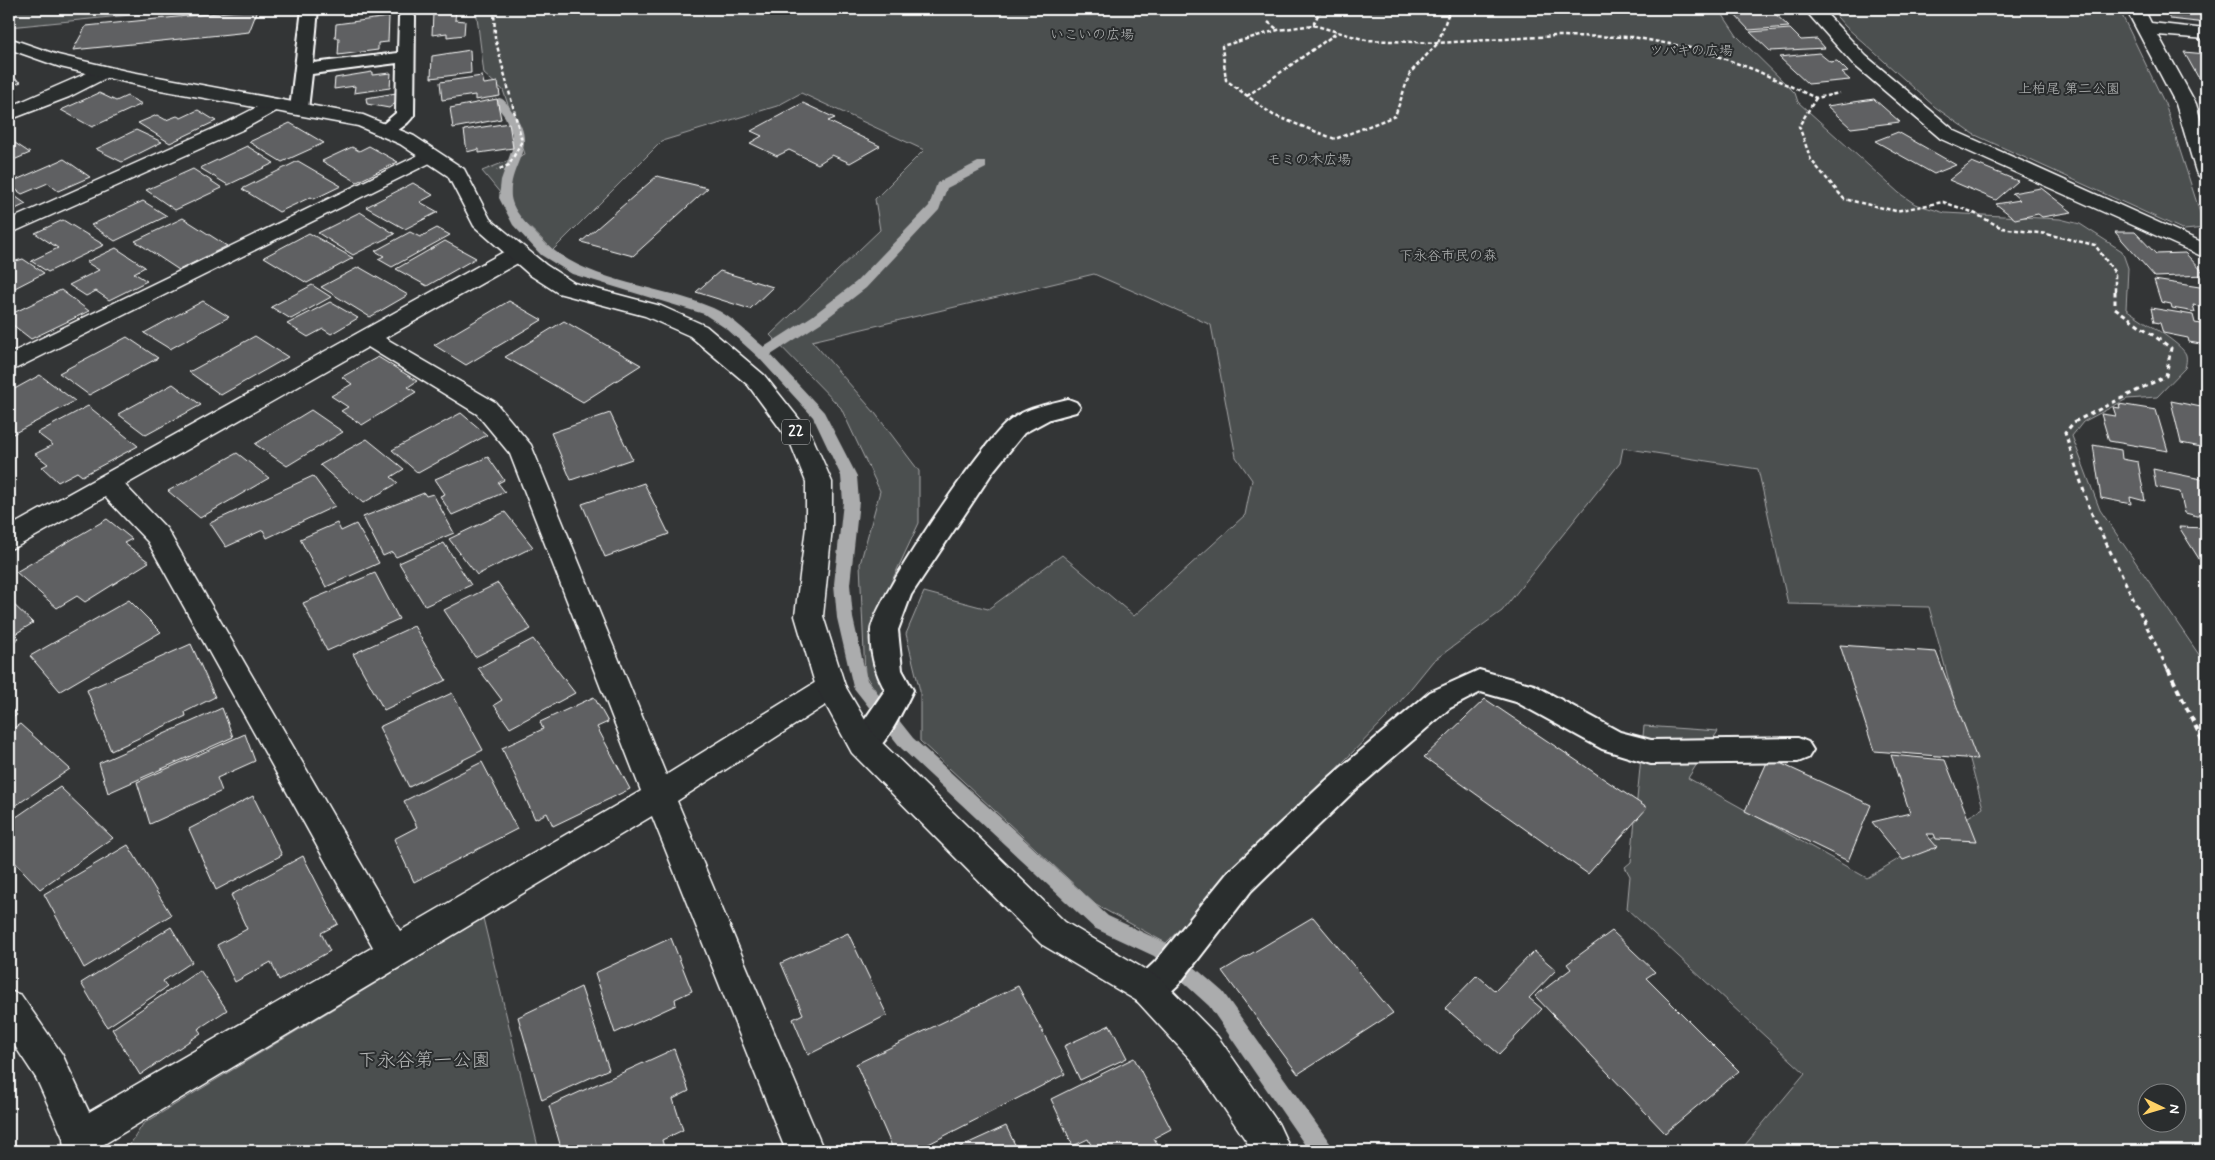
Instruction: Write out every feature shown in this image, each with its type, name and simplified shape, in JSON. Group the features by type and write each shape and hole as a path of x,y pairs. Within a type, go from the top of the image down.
{"street":[{"path":"1813,9 1824,23 1862,60 1912,106 1948,135 2206,252"},
{"path":"2135,9 2186,104 2206,172"},
{"path":"2146,28 2206,34"},
{"name":"22","path":"9,43 37,55 103,72 171,87 363,121 385,130 407,140 457,174 481,222 517,254 566,288 653,311 698,331 756,380 802,440 819,482 820,527 809,616 831,687 871,735 1054,933 1158,982 1265,1136 1272,1151"},
{"path":"9,114 62,93 103,72"},
{"path":"9,228 235,126 273,105"},
{"path":"9,363 430,156"},
{"path":"9,540 517,254"},
{"path":"369,338 486,408 522,451 659,796 805,1151"},
{"path":"108,484 158,536 394,954"},
{"path":"9,1007 49,1066 83,1144 394,954 659,796 831,687"}],"lane":[{"path":"299,109 310,9"},
{"path":"385,130 405,116 407,17"},
{"path":"303,70 406,57"},
{"path":"871,735 900,690 888,670 884,630 899,592 985,464 1016,427 1043,413 1068,407"},
{"path":"1158,982 1240,881 1340,785 1440,700 1479,681 1524,693 1612,741 1651,752 1798,750"}],"path":[{"path":"463,185 509,165 522,141 495,38 494,9"},
{"path":"1313,25 1321,9"},
{"path":"1450,9 1438,43 1410,73 1395,116 1335,139 1273,115 1226,80 1222,46 1278,30 1313,25 1366,40 1438,43 1556,36 1633,37 1701,50 1755,70 1816,98 1799,126 1811,160 1844,199 1896,211 1943,202 1972,212 2002,228 2046,234 2094,245 2114,273 2115,308 2171,348 2166,376 2074,422 2065,433 2090,510 2206,748"},
{"path":"1268,22 1278,30"},
{"path":"1247,96 1338,32"}],"green space":[{"path":"9,9 192,9 9,27"},
{"name":"下永谷市民の森","path":"476,9 1719,9 1737,36 1795,93 1798,102 1899,193 1915,204 1945,213 2060,219 2080,224 2122,251 2128,268 2126,309 2177,344 2186,355 2185,368 2157,397 2127,399 2083,422 2072,436 2100,510 2206,665 2206,1151 1740,1151 1805,1073 1627,909 1630,876 1625,867 1631,862 1644,726 1718,731 1688,778 1867,878 1983,808 1929,607 1788,604 1758,469 1623,448 1620,463 1502,611 1433,661 1390,714 1166,943 1096,905 920,741 920,691 906,634 924,592 988,609 1062,555 1134,616 1245,515 1252,480 1236,457 1211,325 1094,274 812,341 875,413 919,471 919,523 890,585 875,640 886,689 878,694 865,675 860,564 880,491 841,408 770,335 880,230 875,199 924,150 801,93 777,106 662,141 553,250 524,222 482,171 525,154 503,90 484,74"},
{"name":"上柏尾 第二公園","path":"1830,9 2119,9 2165,104 2205,228 2184,230 1973,134 1935,107 1845,26"},
{"name":"下永谷第一公園","path":"483,918 539,1151 126,1151 143,1124"}],"building":[{"path":"258,9 249,32 73,50 86,26"},
{"path":"369,9 399,9 399,11 369,14"},
{"path":"2163,9 2205,9 2206,23 2170,19"},
{"path":"456,10 455,20 465,21 464,35 447,37 447,33 432,35 433,13"},
{"path":"1771,10 1789,27 1749,30 1733,13"},
{"path":"389,17 388,42 378,43 378,50 338,55 339,38 335,38 336,24"},
{"path":"1790,29 1801,40 1817,39 1825,48 1770,51 1750,32"},
{"path":"470,50 471,73 431,78 432,56"},
{"path":"2184,52 2206,54 2206,78 2198,77"},
{"path":"1819,53 1830,62 1837,61 1848,72 1842,73 1850,80 1808,84 1779,57"},
{"path":"372,72 372,75 391,73 390,88 354,93 355,86 334,89 335,78"},
{"path":"9,75 21,82 9,87"},
{"path":"482,76 484,84 498,82 500,96 475,100 475,95 442,100 440,82"},
{"path":"99,93 116,101 127,96 142,104 92,127 61,110"},
{"path":"396,93 397,102 389,108 367,104 366,98"},
{"path":"497,99 501,119 453,128 450,108"},
{"path":"1874,99 1900,122 1851,128 1827,106"},
{"path":"803,103 835,118 828,121 880,146 850,163 832,155 818,164 789,150 777,156 750,143 762,136 751,131"},
{"path":"198,110 216,121 170,143 138,123 157,115 166,120 177,116 181,118"},
{"path":"290,123 324,143 282,162 249,142"},
{"path":"509,123 513,148 479,153 479,149 467,152 464,130"},
{"path":"136,130 162,142 122,162 96,149"},
{"path":"1898,132 1956,165 1934,174 1875,141"},
{"path":"12,141 30,153 9,162 9,143"},
{"path":"247,146 274,163 228,185 200,168"},
{"path":"369,146 398,162 357,182 322,161 352,147 359,151"},
{"path":"64,159 90,177 58,191 48,183 22,194 9,185 9,183"},
{"path":"298,161 341,186 314,199 311,197 279,212 242,189"},
{"path":"1972,162 2018,181 1996,200 1949,180"},
{"path":"193,169 222,188 175,210 146,190"},
{"path":"657,176 708,188 633,256 581,242"},
{"path":"413,183 433,195 420,202 438,212 405,229 366,207"},
{"path":"2041,188 2072,212 2042,217 2038,214 2015,219 1996,204 2020,200 2012,193"},
{"path":"9,192 26,204 9,212"},
{"path":"143,201 167,216 115,241 91,225"},
{"path":"360,212 395,234 353,255 318,233"},
{"path":"183,218 227,246 179,270 135,241"},
{"path":"63,220 104,245 48,272 31,261 58,248 35,233"},
{"path":"437,228 450,235 392,267 378,259 384,256 375,251 410,232 420,237"},
{"path":"2115,232 2135,232 2156,254 2185,253 2206,275 2155,277"},
{"path":"309,233 353,258 307,283 264,257"},
{"path":"445,241 476,258 427,286 396,269"},
{"path":"116,248 145,267 134,273 147,281 109,300 96,291 86,296 69,285 99,270 86,262"},
{"path":"23,259 44,273 9,291 9,263"},
{"path":"359,267 408,295 370,317 321,287"},
{"path":"720,271 773,287 750,309 696,292"},
{"path":"2154,280 2206,288 2206,307 2193,305 2195,312 2172,308 2171,304 2161,302"},
{"path":"312,285 331,297 291,319 271,307"},
{"path":"61,290 89,311 31,339 9,322 9,315"},
{"path":"203,301 229,317 170,349 144,333"},
{"path":"509,301 542,320 466,365 434,345"},
{"path":"330,302 358,318 331,334 323,329 308,337 287,324"},
{"path":"2151,308 2193,315 2195,323 2206,325 2206,345 2189,342 2188,338 2163,333 2160,323 2154,322"},
{"path":"564,321 641,365 583,402 505,357"},
{"path":"255,336 288,357 221,395 189,372"},
{"path":"127,337 158,358 89,395 59,373"},
{"path":"378,357 417,381 408,387 416,392 362,425 341,411 348,407 331,396 352,384 342,377"},
{"path":"2200,367 2206,368 2206,389"},
{"path":"40,375 75,401 9,436 9,392"},
{"path":"173,384 201,405 146,435 118,414"},
{"path":"2171,401 2206,408 2206,448 2181,443"},
{"path":"2119,404 2156,410 2168,451 2109,441 2101,414 2116,416 2113,407 2120,408"},
{"path":"88,406 138,446 82,476 77,472 58,482 42,467 48,464 35,454 53,445 37,433"},
{"path":"311,410 343,432 287,466 255,444"},
{"path":"461,413 487,435 418,473 392,450"},
{"path":"610,413 632,459 571,480 551,433"},
{"path":"367,439 404,469 391,477 398,483 363,503 320,465"},
{"path":"2093,445 2121,450 2122,459 2138,462 2145,501 2130,497 2131,504 2101,498"},
{"path":"237,453 269,478 200,518 168,491"},
{"path":"488,457 504,480 498,483 505,492 452,515 440,496 445,494 435,479"},
{"path":"2153,469 2206,480 2206,518 2185,513 2180,492 2156,487"},
{"path":"313,476 335,506 267,538 263,530 226,547 210,523"},
{"path":"644,483 669,534 605,557 582,504"},
{"path":"424,493 426,496 433,494 454,533 396,557 392,552 383,556 363,517"},
{"path":"505,512 533,547 477,575 449,539"},
{"path":"107,519 132,539 124,543 149,562 85,602 77,596 57,608 16,572"},
{"path":"337,523 341,531 356,524 379,563 326,587 300,539"},
{"path":"2179,527 2206,528 2206,570"},
{"path":"444,543 471,585 425,606 399,563"},
{"path":"375,573 399,619 327,651 303,603"},
{"path":"498,583 531,629 475,657 444,610"},
{"path":"9,600 33,623 15,634 19,638 9,645"},
{"path":"129,600 161,632 60,691 30,656"},
{"path":"414,626 446,680 384,710 353,654"},
{"path":"533,639 575,693 510,728 494,705 502,700 478,668"},
{"path":"191,644 215,697 185,712 186,716 111,751 87,690"},
{"path":"1840,645 1936,652 1977,759 1874,751"},
{"path":"452,693 483,750 409,787 379,727"},
{"path":"594,697 608,722 597,727 630,789 553,826 547,813 535,819 502,748 543,729 540,722"},
{"path":"1485,699 1647,808 1588,874 1424,757"},
{"path":"9,705 17,715 9,720"},
{"path":"222,708 233,737 108,793 99,763"},
{"path":"20,724 70,769 9,810 9,731"},
{"path":"245,734 255,761 217,778 222,791 150,824 137,782"},
{"path":"1891,755 1945,760 1977,841 1936,839 1934,834 1926,834 1937,847 1903,860 1872,822 1910,813"},
{"path":"1769,758 1871,805 1848,861 1745,811"},
{"path":"482,762 517,829 414,882 394,839 417,827 404,801"},
{"path":"60,787 113,838 40,889 9,856 9,822"},
{"path":"253,796 282,855 216,890 189,829"},
{"path":"128,845 171,915 84,968 44,894"},
{"path":"303,856 338,924 321,933 330,951 279,980 271,962 235,982 217,945 247,929 231,895"},
{"path":"1313,917 1393,1013 1298,1074 1222,971"},
{"path":"171,927 192,962 163,981 167,987 107,1027 81,983"},
{"path":"1612,931 1655,972 1646,978 1739,1071 1665,1133 1535,996 1571,969 1567,964"},
{"path":"848,933 887,1015 808,1055 793,1019 803,1014 781,963"},
{"path":"671,938 692,991 675,999 676,1005 615,1033 595,973"},
{"path":"1534,951 1556,970 1529,998 1542,1009 1499,1054 1445,1008 1477,975 1495,991"},
{"path":"200,970 227,1010 198,1029 201,1033 140,1075 112,1029"},
{"path":"1018,986 1065,1074 915,1151 894,1151 856,1064"},
{"path":"581,987 609,1069 542,1100 518,1017"},
{"path":"1110,1025 1127,1058 1080,1080 1064,1046"},
{"path":"674,1049 689,1091 673,1099 683,1130 662,1140 665,1151 562,1151 549,1106"},
{"path":"1134,1058 1171,1129 1154,1138 1161,1151 1094,1151 1088,1139 1073,1146 1051,1099"},
{"path":"1006,1126 1018,1151 951,1151"}],"waterway":[{"path":"499,101 511,117 518,134 518,149 507,180 505,198 517,222 546,252 577,271 709,311 733,327 763,354"},
{"path":"763,354 817,319 861,285 935,207 941,186 982,165"},
{"path":"763,354 819,415 849,476 851,502 842,584 845,618 859,682 907,743 1101,922 1161,950 1216,999 1322,1151"}],"park label":[{"name":"いこいの広場","path":"1092,35"},
{"name":"ツバキの広場","path":"1691,51"},
{"name":"モミの木広場","path":"1309,160"}]}
